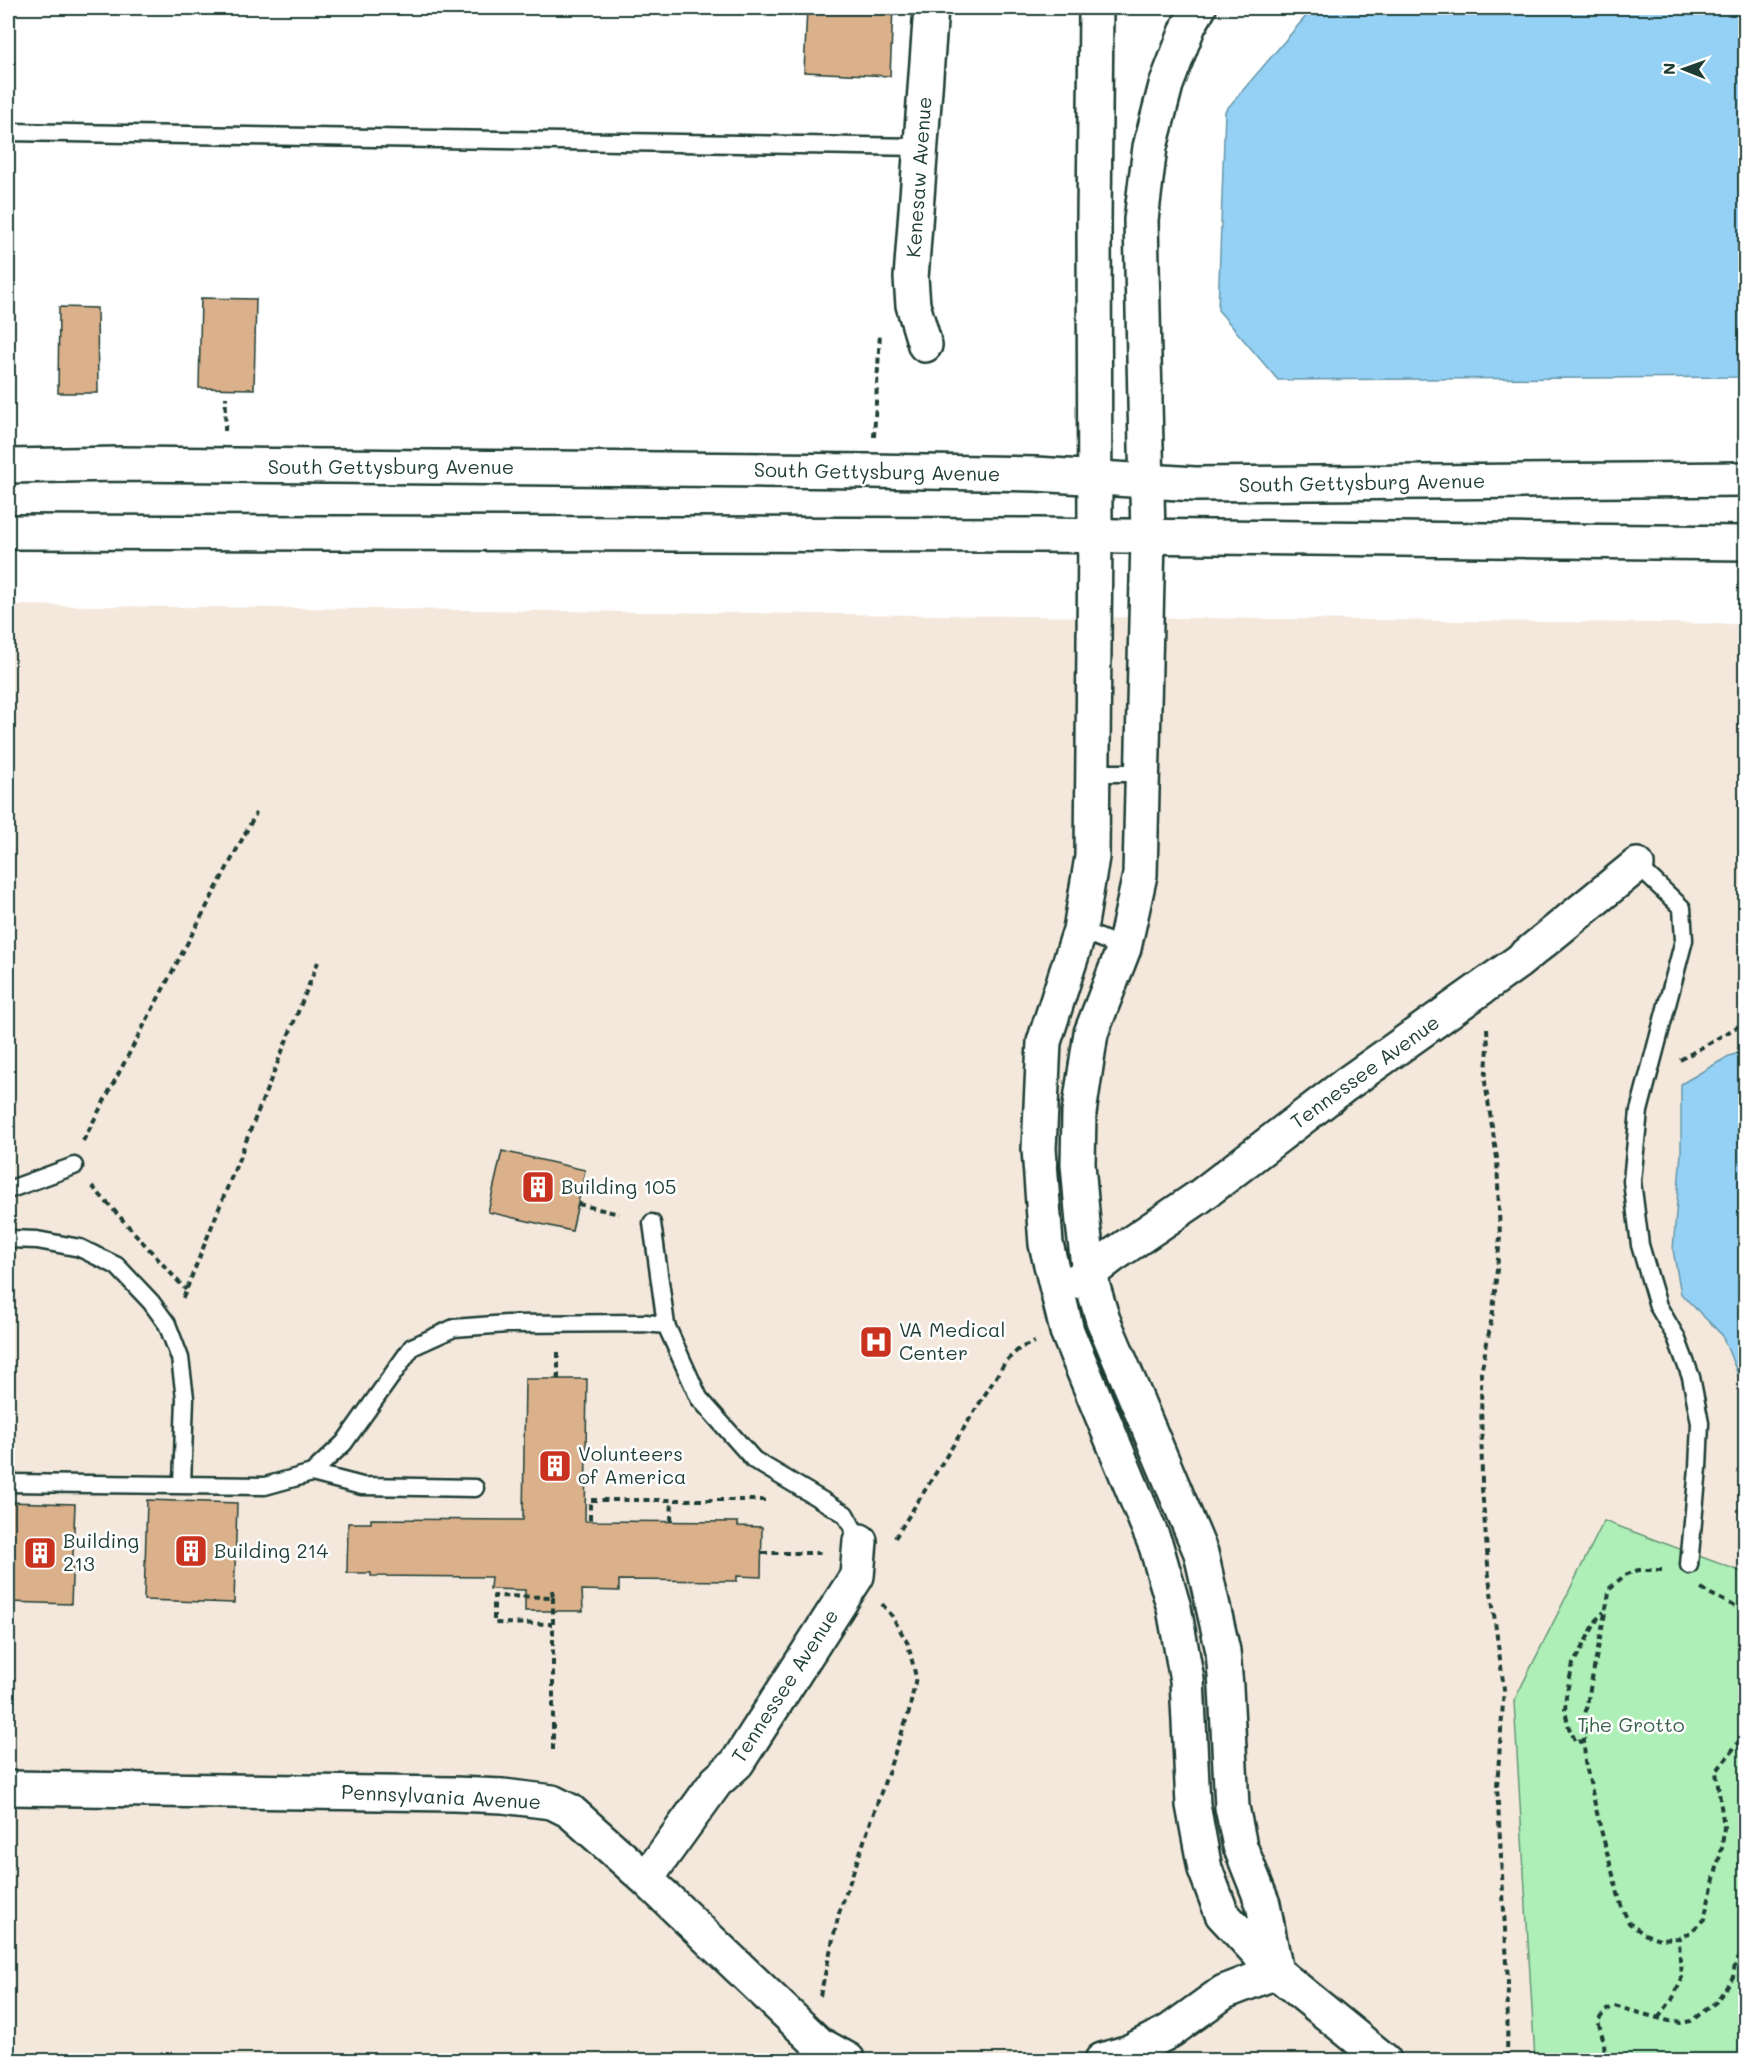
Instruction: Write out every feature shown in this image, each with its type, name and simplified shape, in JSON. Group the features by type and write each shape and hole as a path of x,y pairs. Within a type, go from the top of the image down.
{"main road":[{"name":"Kenesaw Avenue","path":"925,345 913,305 911,278 932,8"},
{"path":"1096,8 1092,857 1080,930 1044,1042 1039,1149 1046,1244 1067,1331 1156,1546 1174,1608 1187,1680 1193,1805 1205,1869 1222,1914 1276,1972 1384,2061"},
{"path":"1199,8 1189,25 1166,85 1150,147 1142,220 1148,537 1140,875 1124,948 1091,1033 1079,1113 1078,1164 1089,1274 1103,1320 1201,1553 1223,1652 1232,1807 1240,1846 1263,1904 1276,1972"},
{"name":"South Gettysburg Avenue","path":"8,466 118,464 847,471 1036,474 1231,484 1746,479"},
{"path":"8,532 1095,536 1746,543"},
{"name":"Tennessee Avenue","path":"1058,1289 1089,1274 1199,1197 1345,1085 1518,962 1637,865"},
{"name":"Tennessee Avenue","path":"646,1879 716,1782 737,1763 857,1576 860,1541"},
{"name":"Pennsylvania Avenue","path":"8,1788 454,1794 503,1796 552,1802 570,1811 646,1879 819,2044 848,2061"},
{"path":"1102,2061 1129,2052 1170,2031 1224,1992 1276,1972"}],"lane":[{"path":"8,132 921,147"},
{"path":"1094,773 1144,773"},
{"path":"1637,865 1682,908 1684,940 1639,1111 1632,1181 1640,1245 1658,1306 1676,1337 1691,1377 1700,1423 1689,1565"},
{"path":"1080,930 1124,948"},
{"path":"8,1190 74,1166"},
{"path":"652,1223 666,1325 699,1398 754,1460 846,1514 860,1541"},
{"path":"8,1239 37,1240 80,1248 117,1266 151,1302 167,1324 180,1358 185,1398 182,1485"},
{"path":"8,1483 265,1486 312,1473 344,1443 412,1347 454,1328 507,1324 645,1323 666,1325"},
{"path":"312,1473 362,1486 476,1488"}],"path":[{"path":"874,443 880,333"},
{"path":"225,432 226,397"},
{"path":"186,1290 74,1166 83,1139 256,813"},
{"path":"167,1324 177,1312 318,962"},
{"path":"1486,1019 1488,1048 1485,1082 1497,1158 1500,1237 1493,1312 1481,1373 1482,1488 1504,1689 1497,1786 1508,1982 1507,2061"},
{"path":"1651,1066 1664,1070 1737,1027 1746,1025"},
{"path":"578,1204 619,1214"},
{"path":"892,1542 1006,1361 1020,1348 1040,1341"},
{"path":"590,1520 588,1500 768,1500"},
{"path":"672,1500 672,1521"},
{"path":"762,1553 826,1553"},
{"path":"1669,1572 1657,1569 1638,1570 1625,1575 1610,1588 1586,1710 1585,1761 1600,1826 1621,1905 1629,1923 1644,1934 1660,1939 1678,1938 1692,1931 1704,1919 1722,1846 1724,1827 1716,1772 1746,1732"},
{"path":"1696,1586 1715,1598 1746,1612"},
{"path":"552,1590 553,1751"},
{"path":"552,1624 494,1623 494,1596 553,1597"},
{"path":"819,2001 839,1913 909,1712 916,1677 908,1644 892,1616 880,1601"},
{"path":"1584,1741 1576,1742 1569,1728 1564,1712 1566,1696 1573,1664 1598,1618 1605,1612"},
{"path":"1658,2017 1672,2000 1681,1981 1678,1938"},
{"path":"1605,2061 1604,2042 1598,2021 1605,2010 1614,2006 1681,2023 1691,2020 1716,2002 1732,1977 1735,1964 1746,1948"}],"shaded area":[{"name":"VA Medical Center","path":"8,605 1745,624 1745,2060 8,2060"}],"green space":[{"name":"The Grotto","path":"1604,1521 1745,1573 1745,2060 1535,2060 1514,1701"}],"water":[{"path":"1313,8 1745,8 1745,377 1278,380 1218,310 1225,111"},
{"path":"1746,1051 1745,1392 1722,1335 1681,1294 1673,1250 1681,1153 1681,1084 1729,1056"}],"building":[{"path":"807,8 893,8 890,76 804,72"},
{"path":"201,298 256,299 254,389 199,388"},
{"path":"59,307 97,308 98,393 58,393"},
{"name":"Building 105","path":"502,1151 585,1170 572,1231 488,1212"},
{"name":"Volunteers of America","path":"525,1379 587,1379 585,1521 738,1522 738,1526 762,1527 761,1577 737,1576 737,1581 619,1580 619,1591 582,1590 583,1611 525,1611 525,1590 490,1589 491,1577 371,1576 371,1573 347,1573 348,1523 371,1523 371,1519 523,1520"},
{"name":"Building 214","path":"147,1500 237,1503 234,1603 144,1600"},
{"name":"Building 213","path":"8,1502 75,1504 71,1604 8,1602"}],"place":[{"name":"Building 105","path":"538,1187"},
{"name":"VA Medical Center","path":"876,1342"},
{"name":"Volunteers of America","path":"555,1466"},
{"name":"Building 214","path":"191,1551"},
{"name":"Building 213","path":"40,1553"}]}
